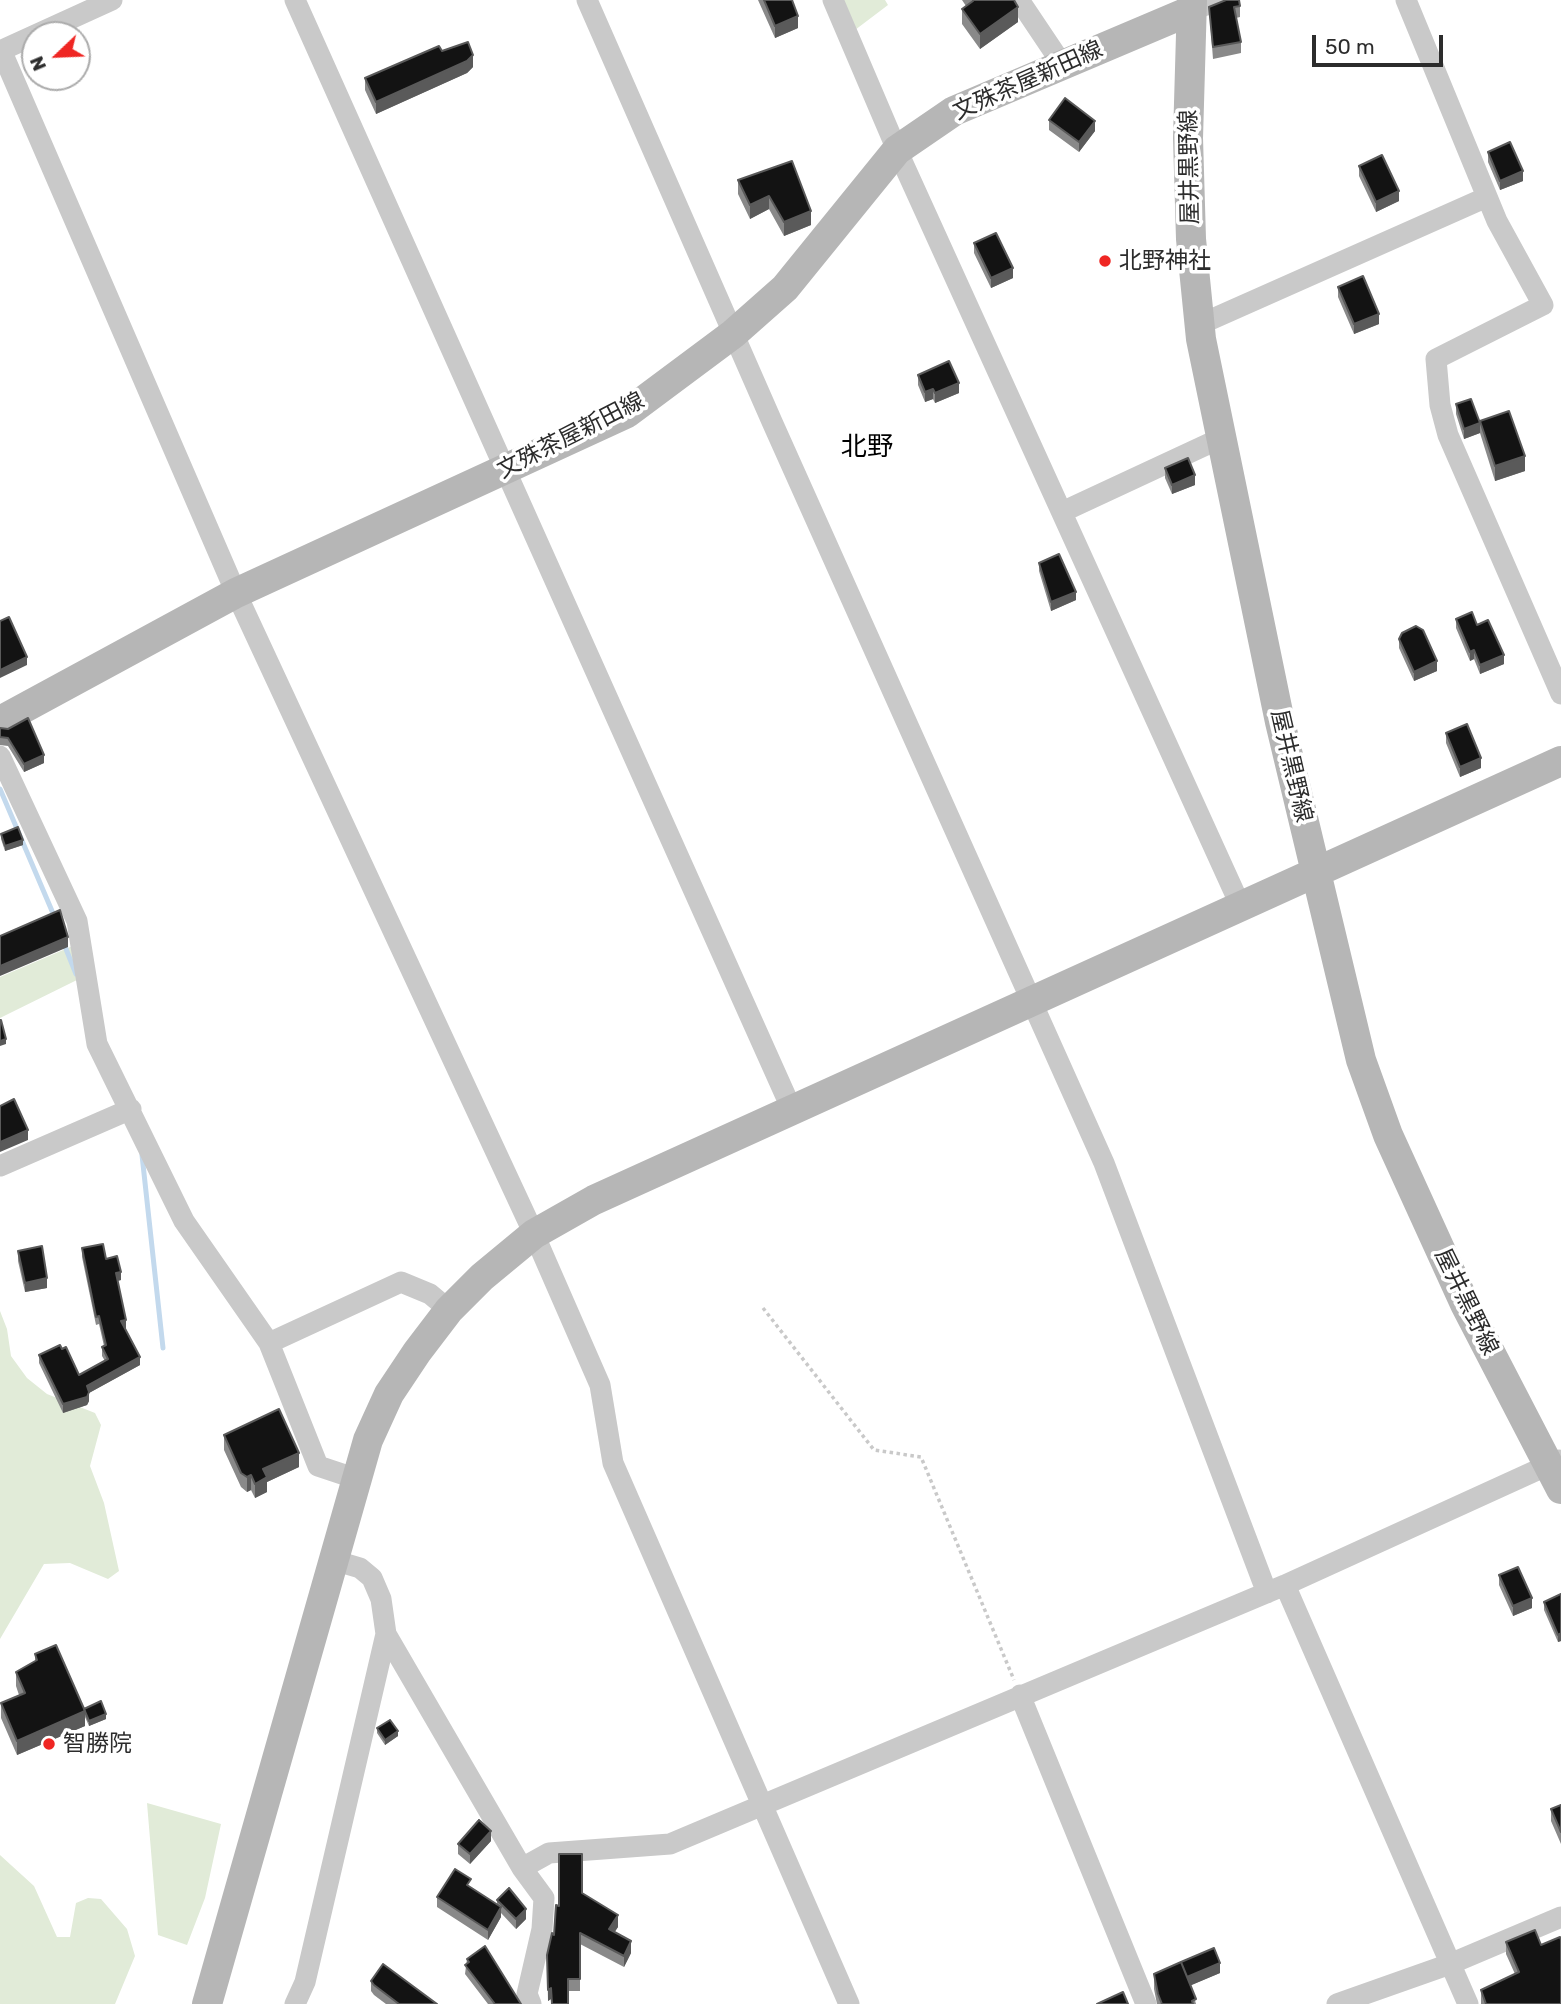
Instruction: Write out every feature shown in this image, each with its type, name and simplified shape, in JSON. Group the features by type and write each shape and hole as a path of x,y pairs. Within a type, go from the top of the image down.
{"main road":[{"name":"文殊茶屋新田線","path":"0,721 236,593 627,413 733,334 785,288 897,150 954,111 1191,6"},
{"name":"屋井黒野線","path":"1191,6 1188,138 1191,239 1201,339 1280,722 1361,1060 1388,1135 1465,1304 1557,1471"},
{"path":"207,2004 368,1440 389,1394 449,1310 482,1277 534,1234 594,1200 1241,907 1559,769"}],"street":[{"path":"112,0 1,50 236,593 534,1234 600,1385 613,1463 849,2004"},
{"path":"295,0 792,1110"},
{"path":"587,0 733,334 1104,1163 1276,1589 1468,2004"},
{"path":"833,0 897,150 1241,907"},
{"path":"1019,0 1062,64"},
{"path":"1191,6 1220,0"},
{"path":"1406,0 1487,197 1543,305 1436,359 1440,405 1448,436 1561,694"},
{"path":"1201,324 1487,197"},
{"path":"1062,512 1221,438"},
{"path":"0,756 77,921 97,1044 184,1221 269,1342 318,1466 357,1479"},
{"path":"0,1166 131,1109"},
{"path":"269,1342 401,1282 430,1294 449,1310"},
{"path":"522,1868 549,1853 670,1844 1557,1471"},
{"path":"295,2004 305,1982 386,1634 381,1599 372,1578 360,1568 333,1560"},
{"path":"386,1634 522,1868 544,1898 542,1929 527,1994 531,2004"},
{"path":"1020,1695 1146,2004"},
{"path":"1338,2004 1450,1964 1561,1917"}],"path":[{"path":"763,1308 874,1450 921,1457 1020,1695"}],"green space":[{"path":"842,0 885,0 888,5 855,30"},
{"path":"75,945 81,978 0,1018 0,977"},
{"path":"0,1311 7,1329 11,1356 27,1378 47,1394 95,1413 101,1425 90,1466 104,1503 119,1571 108,1579 70,1563 44,1564 0,1639"},
{"path":"147,1803 221,1824 205,1898 187,1945 158,1935"},
{"path":"0,1855 34,1886 57,1937 70,1937 76,1903 88,1898 101,1899 127,1929 135,1956 115,2004 0,2004"}],"building":[{"path":"764,0 792,0 798,16 775,26"},
{"path":"973,0 1014,0 1018,7 980,34 962,9"},
{"path":"1226,0 1239,0 1240,6 1234,7 1241,42 1213,47 1209,7"},
{"path":"468,42 473,55 467,61 376,102 365,78 439,46 442,51"},
{"path":"1065,98 1095,121 1079,142 1049,120"},
{"path":"1510,142 1523,171 1500,181 1488,152"},
{"path":"1382,155 1399,191 1376,202 1359,166"},
{"path":"792,161 811,211 784,222 769,196 750,205 738,180"},
{"path":"996,233 1013,268 991,278 974,243"},
{"path":"1363,276 1379,314 1354,324 1338,287"},
{"path":"949,361 959,383 935,393 933,389 925,392 918,375"},
{"path":"1471,399 1480,423 1464,429 1456,404"},
{"path":"1509,411 1525,456 1495,466 1480,421"},
{"path":"1188,458 1195,475 1172,485 1165,468"},
{"path":"1059,554 1076,592 1051,602 1039,563"},
{"path":"1472,612 1477,625 1488,620 1504,655 1480,665 1474,650 1470,652 1456,619"},
{"path":"9,617 27,657 0,670 0,621"},
{"path":"1416,626 1423,630 1437,661 1414,672 1399,639 1402,633"},
{"path":"28,718 44,755 24,764 8,738 0,737 0,728 8,729"},
{"path":"1467,724 1481,758 1460,767 1446,733"},
{"path":"18,827 23,840 5,846 1,834"},
{"path":"60,910 68,937 0,966 0,936"},
{"path":"0,1020 6,1039 0,1041"},
{"path":"14,1099 28,1130 0,1142 0,1106"},
{"path":"103,1244 106,1259 117,1256 121,1272 116,1273 126,1320 121,1321 140,1357 87,1386 87,1397 63,1404 39,1355 60,1345 62,1349 66,1347 79,1375 108,1359 102,1347 106,1345 99,1316 96,1317 82,1248"},
{"path":"42,1246 47,1278 25,1283 18,1251"},
{"path":"279,1409 299,1453 263,1469 267,1477 255,1484 251,1475 247,1477 241,1473 224,1435"},
{"path":"1518,1567 1532,1598 1513,1606 1499,1575"},
{"path":"1561,1594 1561,1633 1558,1635 1544,1602"},
{"path":"56,1645 85,1711 17,1741 1,1703 25,1693 16,1672 37,1660 35,1654"},
{"path":"101,1701 106,1714 89,1721 84,1709"},
{"path":"390,1720 398,1731 385,1740 377,1728"},
{"path":"1561,1805 1561,1832 1551,1809"},
{"path":"479,1820 491,1831 470,1854 458,1844"},
{"path":"559,1854 582,1854 582,1893 618,1915 609,1929 631,1941 624,1956 580,1933 580,1979 568,1979 568,2004 552,2004 551,1988 548,1990 547,1955 552,1933 554,1935 556,1905 559,1906"},
{"path":"455,1869 471,1879 467,1885 501,1907 488,1930 437,1897"},
{"path":"509,1888 526,1909 516,1919 497,1900"},
{"path":"1535,1930 1541,1945 1560,1937 1561,2004 1486,2004 1481,1990 1519,1972 1506,1942"},
{"path":"485,1946 521,2004 495,2004 465,1965 469,1962 467,1959"},
{"path":"1214,1948 1220,1963 1187,1977 1181,1962"},
{"path":"1181,1962 1196,1999 1192,2001 1193,2004 1162,2004 1154,1974"},
{"path":"383,1964 437,2004 399,2004 371,1981"},
{"path":"1123,1992 1128,2004 1097,2004"}],"waterway":[{"path":"0,789 55,918"},
{"path":"64,944 76,974"},
{"path":"142,1155 163,1348"}],"place":[{"name":"北野神社","path":"1105,261"},
{"name":"智勝院","path":"49,1744"}],"district":[{"name":"北野","path":"867,447"}]}
